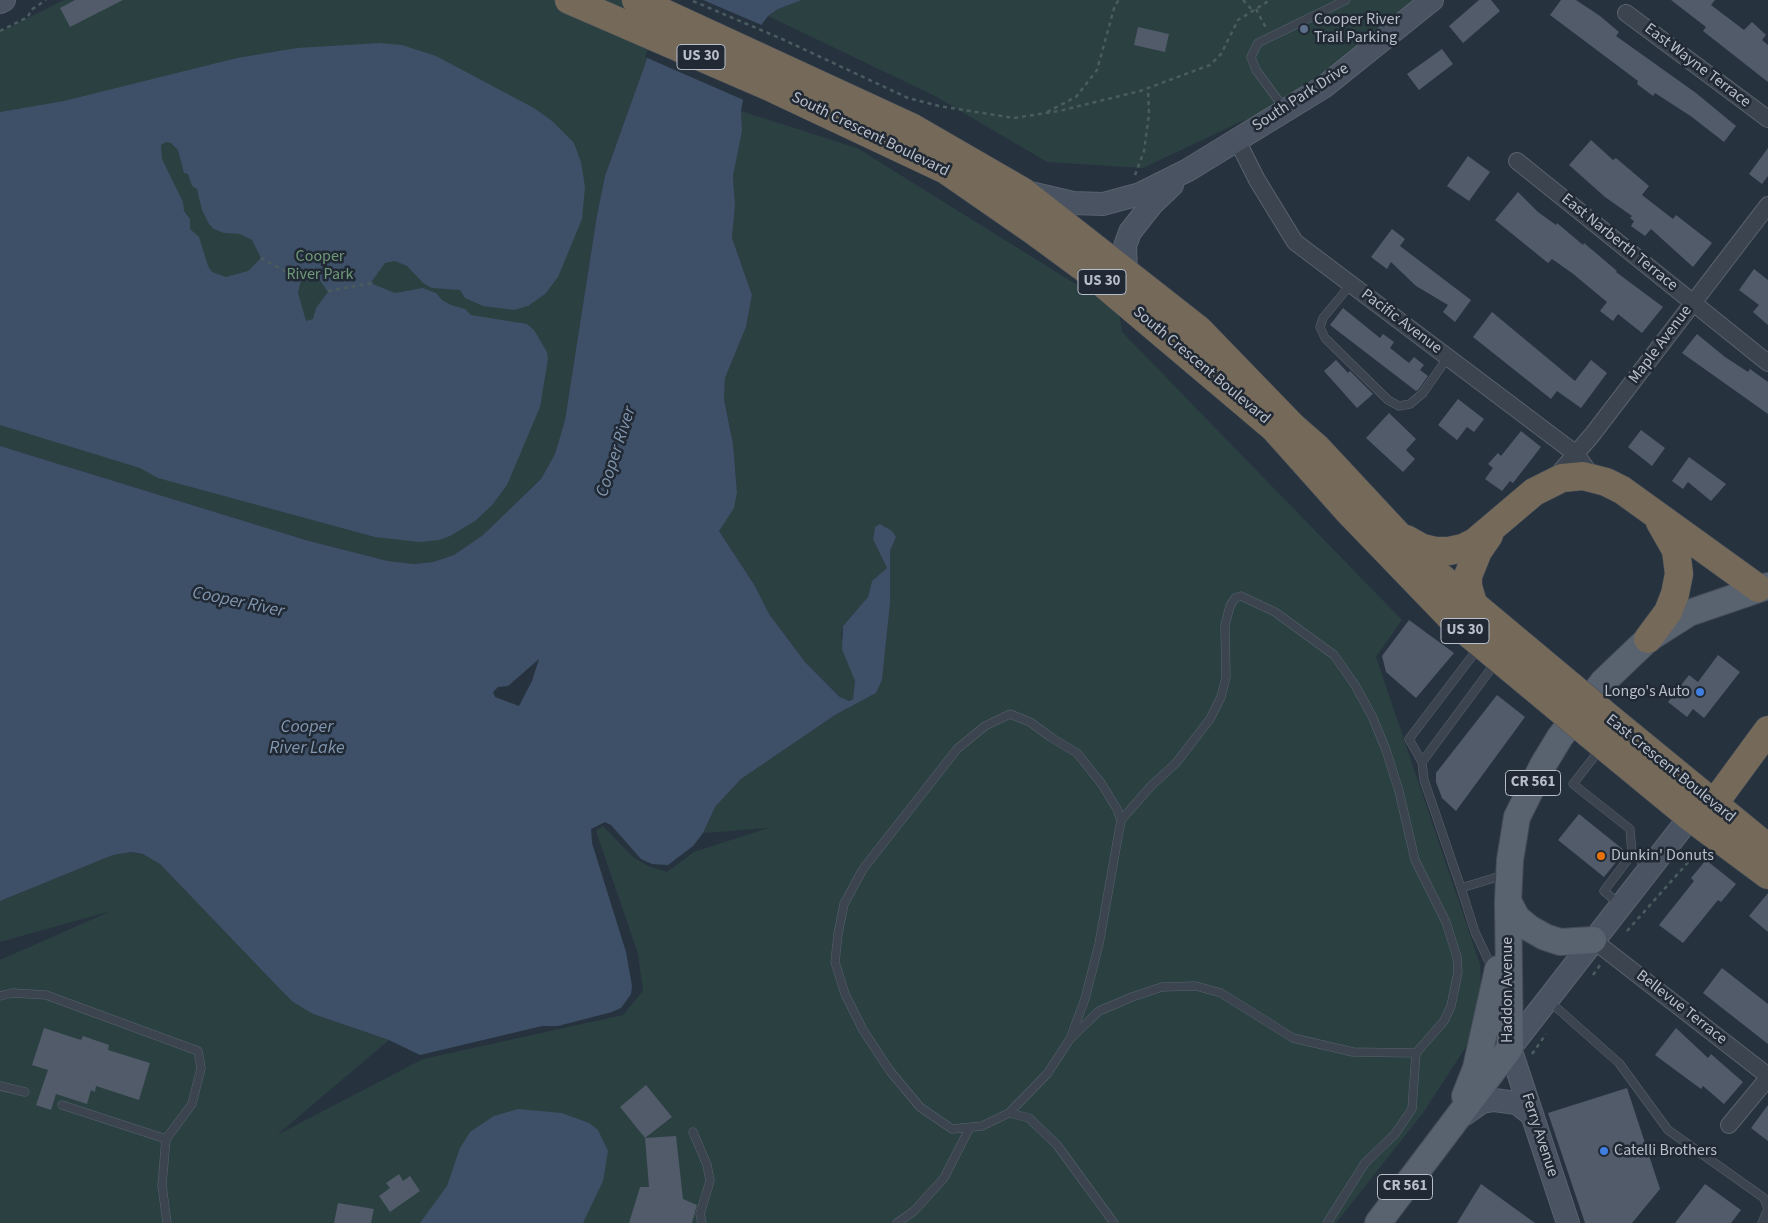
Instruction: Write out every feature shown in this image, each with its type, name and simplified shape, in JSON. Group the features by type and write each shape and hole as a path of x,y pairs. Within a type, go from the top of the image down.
{"highway":[{"name":"South Crescent Boulevard","path":"569,0 635,9 777,64 913,128 1022,191 1199,330 1293,428 1317,448 1372,509"},
{"name":"South Crescent Boulevard","path":"777,64 946,170 1087,270 1274,428 1389,540"},
{"path":"1389,540 1450,552 1475,542 1534,492 1552,482 1572,477 1594,479 1622,490 1765,590"},
{"name":"East Crescent Boulevard","path":"1372,509 1389,540 1456,623 1490,651 1565,697"},
{"path":"1648,639 1668,612 1675,594 1679,574 1676,550 1654,514"},
{"path":"1474,607 1468,586 1468,576 1478,551 1496,524"},
{"name":"East Crescent Boulevard","path":"1389,540 1426,565 1474,607 1598,730 1701,811 1768,875"},
{"path":"1701,811 1768,730"},
{"name":"East Crescent Boulevard","path":"1701,811 1768,848"}],"main road":[{"name":"Haddon Avenue","path":"1378,1223 1510,1048 1508,902 1512,838 1517,818 1543,765 1560,737 1603,682 1648,639 1689,612 1765,590"},
{"name":"Haddon Avenue","path":"1456,1122 1476,1068 1496,978 1508,902"},
{"path":"1508,902 1517,918 1546,938 1560,942 1594,940"}],"street":[{"path":"0,2 4,0"},
{"name":"South Park Drive","path":"1022,191 1073,203 1103,204 1140,194 1188,170 1325,86 1424,3"},
{"name":"East Wayne Terrace","path":"1626,13 1768,119"},
{"name":"Pacific Avenue","path":"1238,140 1257,180 1295,242 1576,454 1594,479"},
{"name":"East Narberth Terrace","path":"1517,161 1768,363"},
{"name":"South Park Drive","path":"1126,272 1125,246 1130,232 1152,204 1188,170"},
{"name":"Maple Avenue","path":"1552,482 1694,303 1768,205"},
{"path":"1510,1048 1620,905 1641,860 1701,811"},
{"name":"Bellevue Terrace","path":"1594,940 1768,1077"},
{"name":"Ferry Avenue","path":"1510,1048 1568,1223"},
{"path":"1729,1125 1768,1077"},
{"path":"1456,1122 1470,1108 1482,1102 1494,1100 1517,1103 1531,1114"}],"lane":[{"path":"1285,110 1256,70 1251,57 1258,43 1346,0"},
{"path":"1351,284 1323,318 1320,327 1325,338 1388,400 1399,406 1410,404 1423,393 1448,357"},
{"path":"1121,820 1151,786 1176,763 1210,719 1221,697 1226,677 1225,625 1230,606 1235,598 1241,596 1275,612 1334,655 1355,685 1386,750 1399,791 1415,860 1446,922 1457,956 1458,972 1451,1006 1438,1030 1416,1053 1412,1109 1405,1122 1365,1163 1327,1223"},
{"path":"1422,762 1490,651"},
{"path":"1490,651 1409,739 1422,762 1424,780 1475,932 1496,978"},
{"path":"1070,1039 1085,999 1099,944 1121,820 1118,809 1101,783 1077,753 1030,722 1010,714 985,726 957,749 863,869 844,904 835,962 845,994 863,1030 890,1071 920,1107 952,1129 982,1126 1009,1113 1047,1074 1070,1039 1099,1011 1162,987 1196,986 1221,993 1293,1038 1353,1052 1416,1053"},
{"path":"1598,730 1573,784 1630,829 1641,860"},
{"path":"1460,888 1509,873"},
{"path":"0,991 46,995 198,1051 202,1068 192,1104 166,1139 162,1185 167,1223"},
{"path":"0,996 12,993"},
{"path":"1548,1001 1619,1063 1668,1130 1764,1198 1768,1209 1762,1223"},
{"path":"0,1086 25,1092"},
{"path":"62,1105 166,1139"},
{"path":"1009,1113 1029,1118 1058,1145 1114,1223"},
{"path":"898,1223 914,1212 944,1178 970,1127"},
{"path":"693,1132 707,1165 710,1181 700,1214 702,1223"}],"path":[{"path":"0,31 28,17 31,10 46,0"},
{"path":"690,0 777,64 939,106 1014,118 1043,114 1148,88 1210,65 1221,54 1238,20 1270,0"},
{"path":"1043,114 1076,96 1098,70 1115,5 1120,0"},
{"path":"1243,0 1253,11"},
{"path":"1256,8 1270,36"},
{"path":"1133,177 1144,151 1149,114 1148,88"},
{"path":"261,258 301,280"},
{"path":"328,291 373,283"}],"green space":[{"name":"Cooper River Park","path":"64,0 668,0 605,176 597,215 565,420 555,454 541,479 483,535 454,555 433,562 414,564 388,561 309,541 0,446 0,32"},
{"path":"802,0 1432,0 1310,96 1240,122 1143,168 1047,162 935,96 768,16 778,9"},
{"path":"741,111 857,148 1119,311 1122,332 1402,620 1376,657 1480,964 1482,1022 1423,1113 1336,1223 0,1223 0,960 111,911 0,942 0,901 113,855 131,852 150,856 160,864 293,1002 313,1014 389,1040 277,1135 423,1059 623,1015 643,991 638,954 596,831 603,826 633,857 648,866 667,872 694,852 768,828 703,833 715,807 741,779 835,715 876,693 882,680 890,604 890,551 896,537 885,526 875,527 873,539 887,568 872,581 868,597 843,626 841,635 855,681 853,699 845,701 805,662 769,614 755,586 719,531 737,491 733,444 724,398 725,378 746,327 752,295 732,238 735,205 733,176 742,131"}],"water":[{"name":"Cooper River Lake","path":"668,0 802,0 778,9 768,16 762,24 752,50 741,111 742,131 733,176 735,205 732,238 752,295 746,327 725,378 724,399 733,444 737,492 734,508 719,531 755,586 769,614 805,662 840,697 849,701 853,699 855,681 842,649 843,626 868,597 872,581 887,568 873,539 875,527 880,524 892,531 896,537 890,551 890,604 882,680 876,693 835,715 741,779 715,807 703,833 693,846 668,865 652,864 641,859 611,825 605,822 591,829 592,843 626,952 632,986 631,994 621,1008 558,1026 542,1026 420,1055 389,1040 313,1014 293,1002 160,864 143,854 131,852 113,855 0,901 0,446 309,541 388,561 414,564 433,562 454,555 483,535 541,479 555,454 565,420 597,215 605,176","holes":["539,659 532,681 519,706 495,697 493,692 498,687 508,686"]},
{"name":"Cooper River Park","path":"380,43 402,45 436,56 534,108 552,121 574,143 581,162 585,187 582,219 558,277 545,294 528,306 514,310 483,306 465,298 460,290 432,288 423,283 407,266 395,261 385,263 372,281 373,284 395,293 423,288 436,293 442,300 451,305 465,309 471,315 527,324 534,330 547,352 548,359 540,407 507,485 492,505 475,521 450,536 439,540 419,542 375,537 158,478 140,468 0,425 0,112 64,101 237,58 297,48","holes":["166,142 171,143 178,150 184,173 188,174 192,186 197,189 202,210 209,224 214,229 224,233 240,234 252,240 261,258 248,271 226,277 212,272 208,266 199,237 190,229 190,219 184,211 183,202 162,159 161,145","308,277 319,279 328,292 316,308 313,319 306,321 298,293 301,280"]},
{"path":"518,1109 562,1113 589,1123 598,1130 608,1151 603,1181 583,1223 420,1223 447,1186 460,1148 470,1132 494,1116"}],"pier":[{"path":"665,0 703,0 764,26 755,50 746,101 645,57"}],"building":[{"path":"75,0 123,0 70,27 60,8"},
{"path":"1479,0 1491,0 1500,11 1463,43 1449,26"},
{"path":"1561,0 1576,0 1600,16 1619,32 1616,36 1696,93 1736,126 1724,142 1692,117 1655,93 1653,96 1637,84 1638,81 1550,15"},
{"path":"1671,0 1715,0 1711,5 1744,30 1752,22 1766,35 1762,40 1768,45 1768,82 1703,31 1706,27"},
{"path":"1138,27 1169,34 1165,52 1134,45"},
{"path":"1442,49 1453,64 1419,90 1407,74"},
{"path":"1591,140 1613,160 1616,158 1649,186 1642,195 1673,219 1676,215 1712,243 1693,267 1651,229 1645,236 1631,226 1634,221 1630,218 1632,216 1605,197 1569,165"},
{"path":"1768,148 1768,176 1762,184 1749,174"},
{"path":"1468,156 1490,172 1469,201 1447,186"},
{"path":"1518,192 1538,212 1556,225 1557,223 1583,245 1584,243 1616,272 1663,307 1642,333 1618,314 1613,321 1600,311 1607,302 1552,259 1548,263 1495,220"},
{"path":"1392,229 1405,239 1400,246 1471,300 1455,322 1443,312 1448,305 1416,286 1391,262 1387,269 1371,257"},
{"path":"1754,269 1768,280 1768,325 1753,312 1759,305 1739,290"},
{"path":"1343,308 1380,338 1383,334 1394,342 1390,348 1409,363 1414,357 1424,365 1420,370 1428,376 1419,389 1416,391 1330,325"},
{"path":"1492,312 1575,381 1591,360 1607,373 1581,408 1557,391 1551,399 1473,337"},
{"path":"1697,334 1725,357 1748,372 1750,369 1768,382 1768,414 1682,353"},
{"path":"1336,360 1373,394 1357,408 1324,371"},
{"path":"1458,399 1484,419 1474,432 1467,427 1457,440 1438,425"},
{"path":"1389,413 1416,439 1406,450 1415,459 1403,472 1366,438"},
{"path":"1641,430 1665,448 1652,466 1628,447"},
{"path":"1521,431 1541,447 1513,483 1510,481 1502,491 1485,479 1493,468 1488,464 1498,453 1501,456"},
{"path":"1689,457 1726,484 1711,501 1688,482 1683,489 1672,481"},
{"path":"1409,620 1454,653 1416,698 1386,672 1382,656"},
{"name":"Longo's Auto","path":"1718,655 1740,672 1704,718 1693,709 1687,717 1668,702 1689,675 1698,682"},
{"path":"1497,695 1525,717 1456,811 1442,798 1436,782 1436,773"},
{"path":"1579,814 1625,851 1604,877 1558,840"},
{"path":"1706,860 1736,884 1721,902 1718,900 1683,943 1659,925 1694,881 1691,878"},
{"path":"1768,893 1768,932 1749,916"},
{"path":"1722,968 1768,1004 1768,1044 1703,993"},
{"path":"44,1028 81,1040 83,1036 109,1045 108,1050 150,1063 139,1100 96,1086 95,1092 91,1090 87,1104 56,1094 51,1110 36,1105 48,1070 32,1065"},
{"path":"1676,1028 1708,1058 1711,1054 1743,1082 1724,1104 1703,1086 1701,1089 1655,1055"},
{"path":"646,1085 672,1117 645,1138 620,1107"},
{"name":"Catelli Brothers","path":"1627,1088 1660,1189 1632,1223 1585,1223 1548,1113"},
{"path":"1768,1105 1768,1141 1751,1128"},
{"path":"676,1136 683,1199 697,1205 692,1223 629,1223 640,1187 649,1187 645,1138"},
{"path":"399,1174 403,1181 410,1176 420,1191 390,1212 379,1196 390,1188 386,1183"},
{"path":"1481,1184 1535,1223 1457,1223"},
{"name":"Catelli Brothers","path":"1705,1184 1741,1210 1731,1223 1675,1223"},
{"path":"338,1203 374,1209 371,1223 334,1223"}],"place":[{"name":"Cooper River Trail Parking","path":"1304,29"},
{"name":"Longo's Auto","path":"1700,692"},
{"name":"Dunkin' Donuts","path":"1601,856"},
{"name":"Catelli Brothers","path":"1604,1151"}],"water label":[{"name":"Cooper River","path":"617,452"},
{"name":"Cooper River","path":"238,603"}]}
